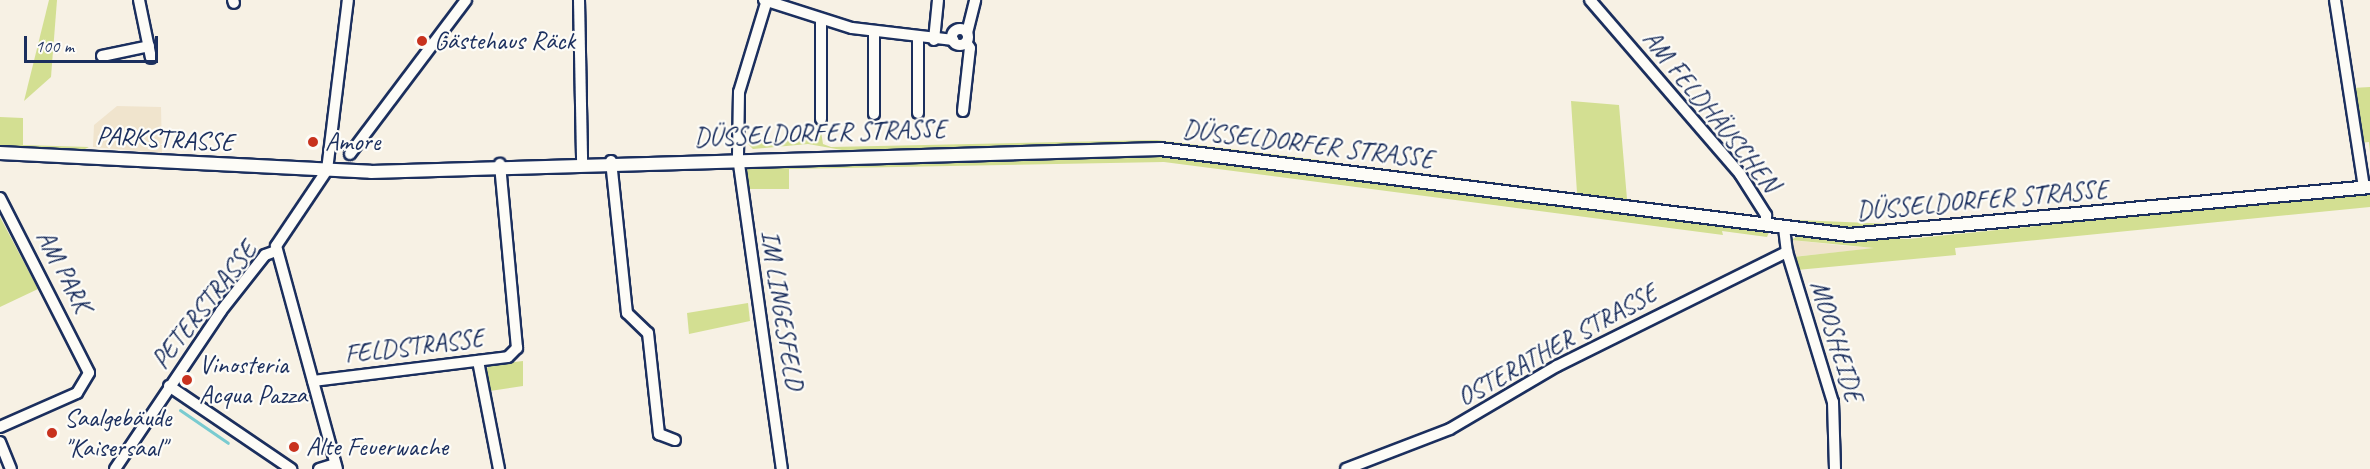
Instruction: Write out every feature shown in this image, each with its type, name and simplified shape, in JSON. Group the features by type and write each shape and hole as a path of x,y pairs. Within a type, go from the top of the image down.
{"main road":[{"name":"DÜSSELDORFER STRASSE","path":"327,170 738,157 1160,149 1784,228 1889,235 2278,193 2367,187"},
{"name":"PARKSTRASSE","path":"0,153 327,170"}],"street":[{"path":"102,56 150,52 139,0"},
{"path":"327,170 348,0"},
{"path":"350,154 466,0"},
{"path":"579,0 582,162"},
{"path":"766,0 821,20 874,32 934,40 952,40 956,30 966,37"},
{"name":"IM LINGESFELD","path":"766,0 739,92 738,157 782,469"},
{"path":"934,40 938,0"},
{"path":"963,111 970,48 966,37 975,0"},
{"name":"AM FELDHÄUSCHEN","path":"1590,0 1740,174 1766,215 1766,225"},
{"path":"2335,0 2367,187"},
{"path":"821,20 821,120"},
{"path":"874,32 874,114"},
{"path":"918,38 918,113"},
{"path":"611,161 627,313 648,333 659,434 675,440"},
{"name":"FELDSTRASSE","path":"313,381 508,357 517,348 500,164"},
{"name":"PETERSTRASSE","path":"115,469 169,386 250,274 276,251 277,240 327,170"},
{"name":"AM PARK","path":"0,198 88,365 87,381 77,393 0,427"},
{"name":"MOOSHEIDE","path":"1784,228 1787,252 1833,402 1835,469"},
{"path":"276,251 336,466 319,469"},
{"name":"OSTERATHER STRASSE","path":"1346,469 1459,424 1557,366 1787,252"},
{"path":"477,361 499,469"},
{"path":"169,386 291,469"},
{"path":"0,442 11,469"}],"shaded area":[{"path":"117,106 161,107 162,153 93,147 94,125"},
{"path":"1791,240 1846,246 1879,248 1791,257"}],"green space":[{"path":"49,0 57,0 51,77 24,101"},
{"path":"2370,87 2370,152 2369,142 2360,143 2352,88"},
{"path":"1571,101 1619,105 1627,199 1762,218 1351,164 1577,193"},
{"path":"0,117 23,118 23,145 89,147 79,152 0,149"},
{"path":"819,119 823,144 831,147 1157,140 1343,163 1157,144 842,150 808,144 753,149 746,142 816,137"},
{"path":"1150,153 1770,230 1767,237 1722,231 1723,235 1164,162 789,169 789,189 747,189 745,169 747,164"},
{"path":"2359,180 1919,228 1850,230 1770,219 1918,225"},
{"path":"2370,192 2370,207 1955,248 1956,255 1797,270 1793,257 1874,248 1791,240 1800,235 1908,239"},
{"path":"0,217 38,289 0,307"},
{"path":"748,303 750,321 689,334 687,313"},
{"path":"523,361 523,386 490,391 486,369 490,365"}],"waterway":[{"path":"180,410 228,443"}],"place":[{"name":"Gästehaus Räck","path":"422,41"},
{"name":"Amore","path":"313,142"},
{"name":"Vinosteria Acqua Pazza","path":"187,380"},
{"name":"Saalgebäude \"Kaisersaal\"","path":"52,433"},
{"name":"Alte Feuerwache","path":"294,447"}]}
